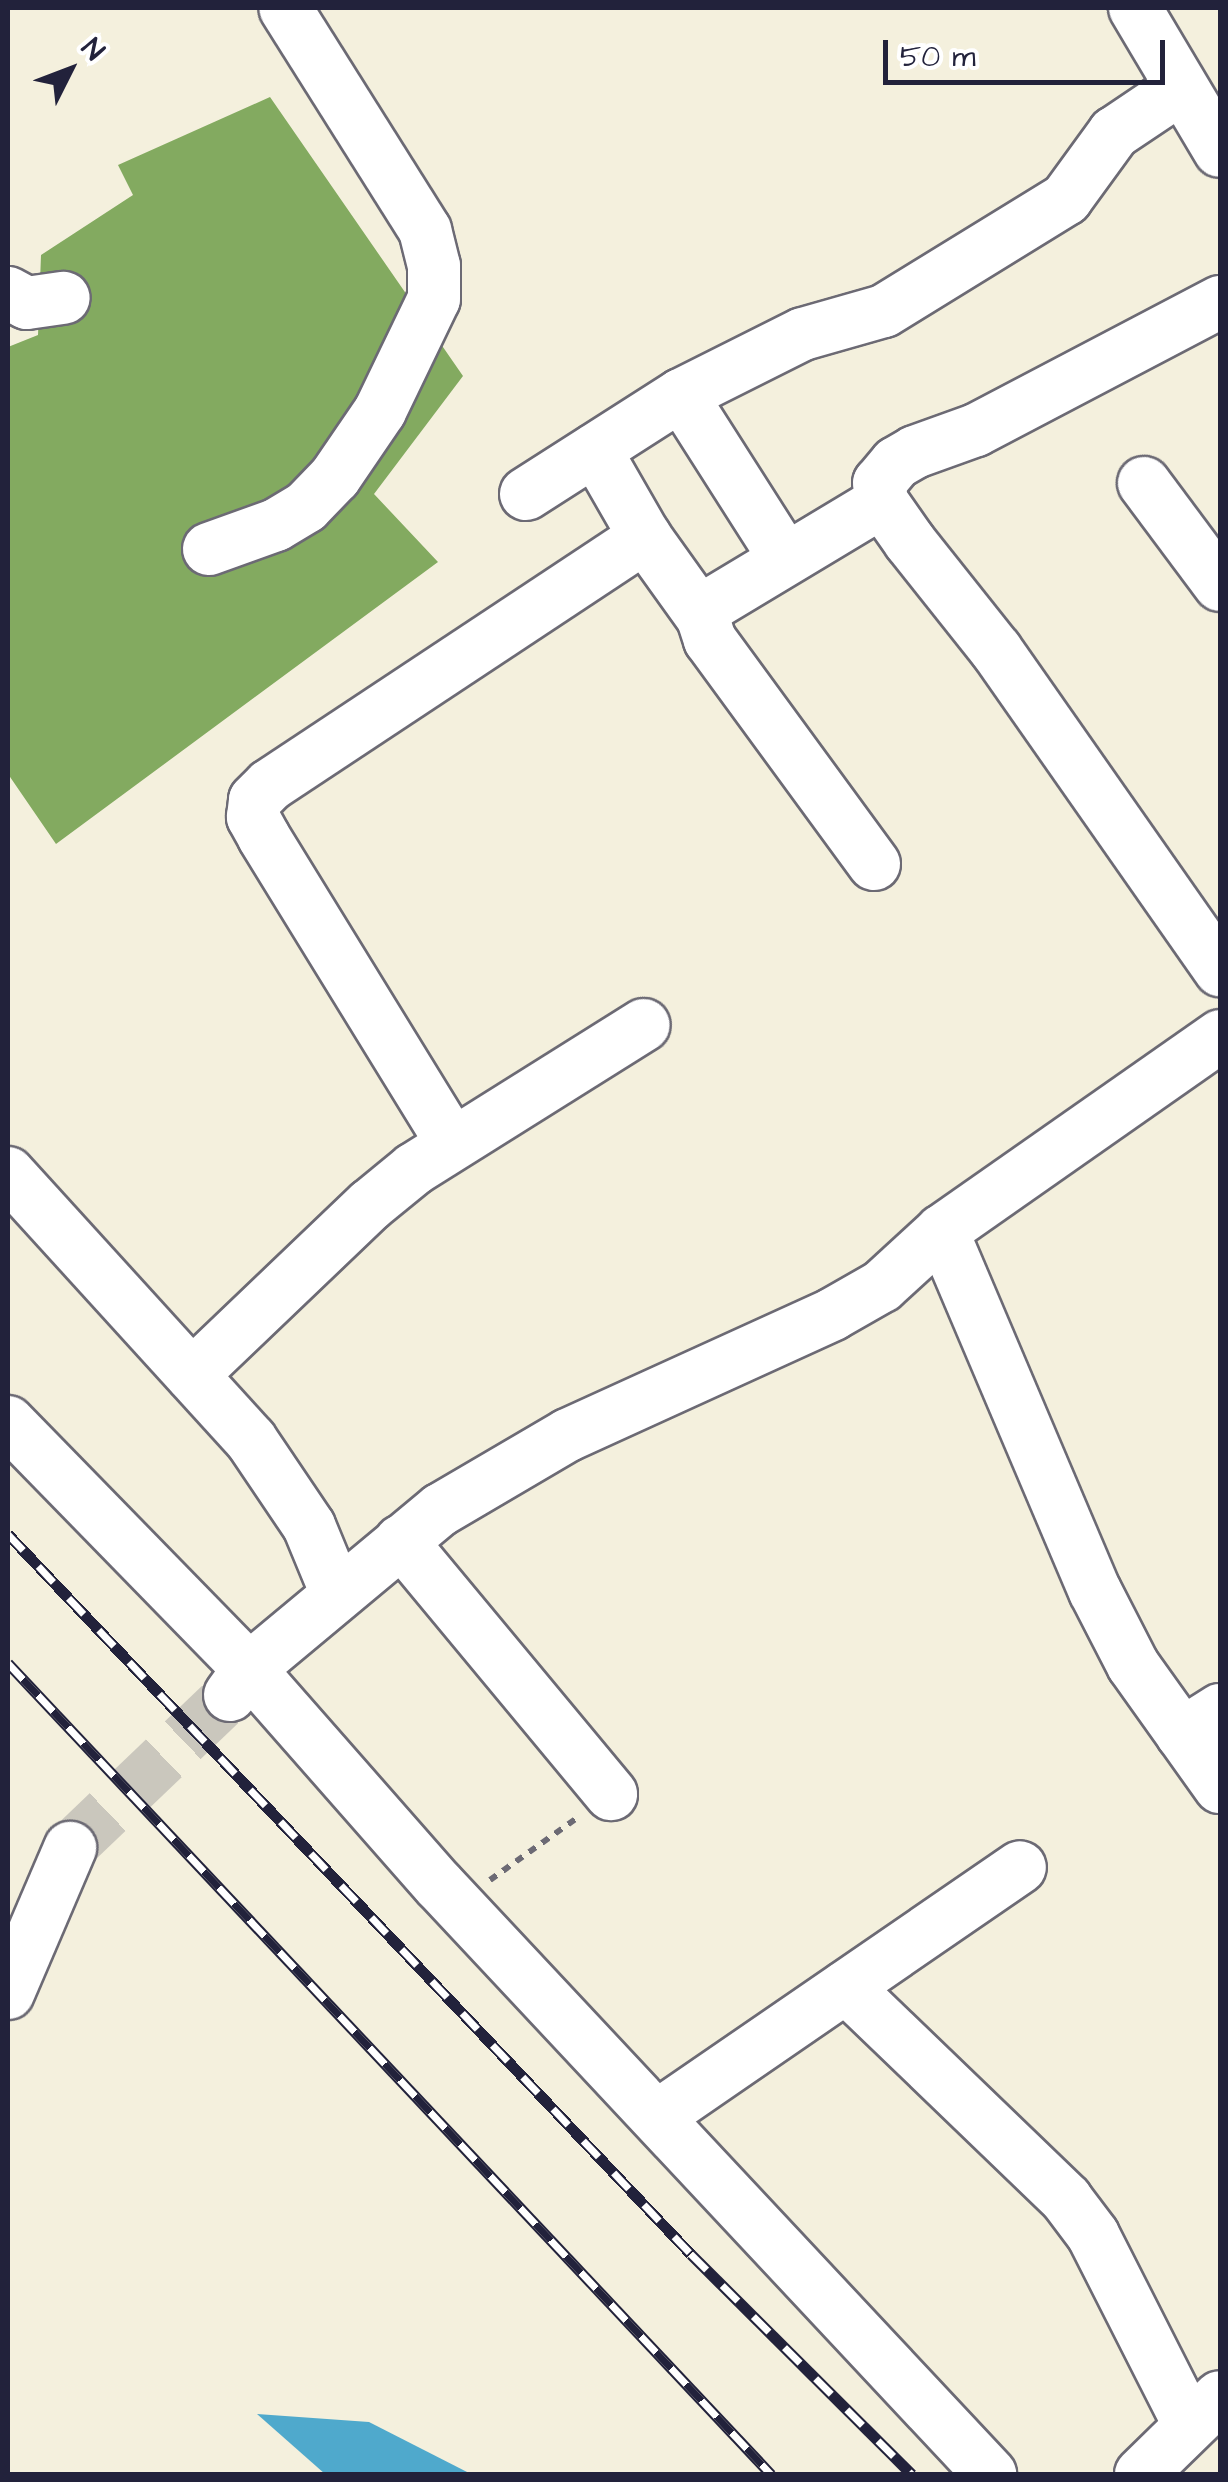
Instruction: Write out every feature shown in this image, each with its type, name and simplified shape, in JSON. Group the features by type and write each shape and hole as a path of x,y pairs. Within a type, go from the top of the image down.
{"street":[{"path":"209,549 276,525 306,507 335,477 380,411 434,299 434,266 425,230 285,8"},
{"path":"1135,8 1220,150"},
{"path":"526,494 681,395 802,334 884,311 1066,200 1114,133 1181,88"},
{"path":"8,293 27,302 64,298"},
{"path":"1220,302 976,430 896,463 880,482 882,502 996,650 1220,970"},
{"path":"681,395 785,558"},
{"path":"594,450 645,537 703,618 710,640 874,864"},
{"path":"1144,483 1220,585"},
{"path":"703,618 712,604 882,502"},
{"path":"452,1143 264,837 252,816 255,800 270,785 645,537"},
{"path":"192,1374 370,1205 452,1143 644,1026"},
{"path":"240,1682 337,1594 440,1510 568,1436 833,1314 882,1286 942,1231 1220,1036"},
{"path":"8,1173 192,1374 282,1481 309,1526 337,1594"},
{"path":"942,1231 1095,1592 1133,1665 1201,1722 1220,1787"},
{"path":"8,1422 240,1682 658,2116 990,2474"},
{"path":"401,1541 611,1794"},
{"path":"8,1993 70,1848"},
{"path":"658,2116 1020,1867"},
{"path":"846,1986 1066,2199 1206,2412 1141,2474"}],"path":[{"path":"457,1904 611,1794"}],"green space":[{"path":"270,97 463,376 374,494 438,562 56,844 8,774 8,347 38,335 41,255 133,195 118,165"}],"water":[{"path":"257,2414 369,2422 471,2474 325,2474"}],"tunnel":[{"path":"70,1848 230,1695"}],"railway":[{"path":"8,1534 691,2254 912,2474"},
{"path":"8,1663 771,2474"}]}
